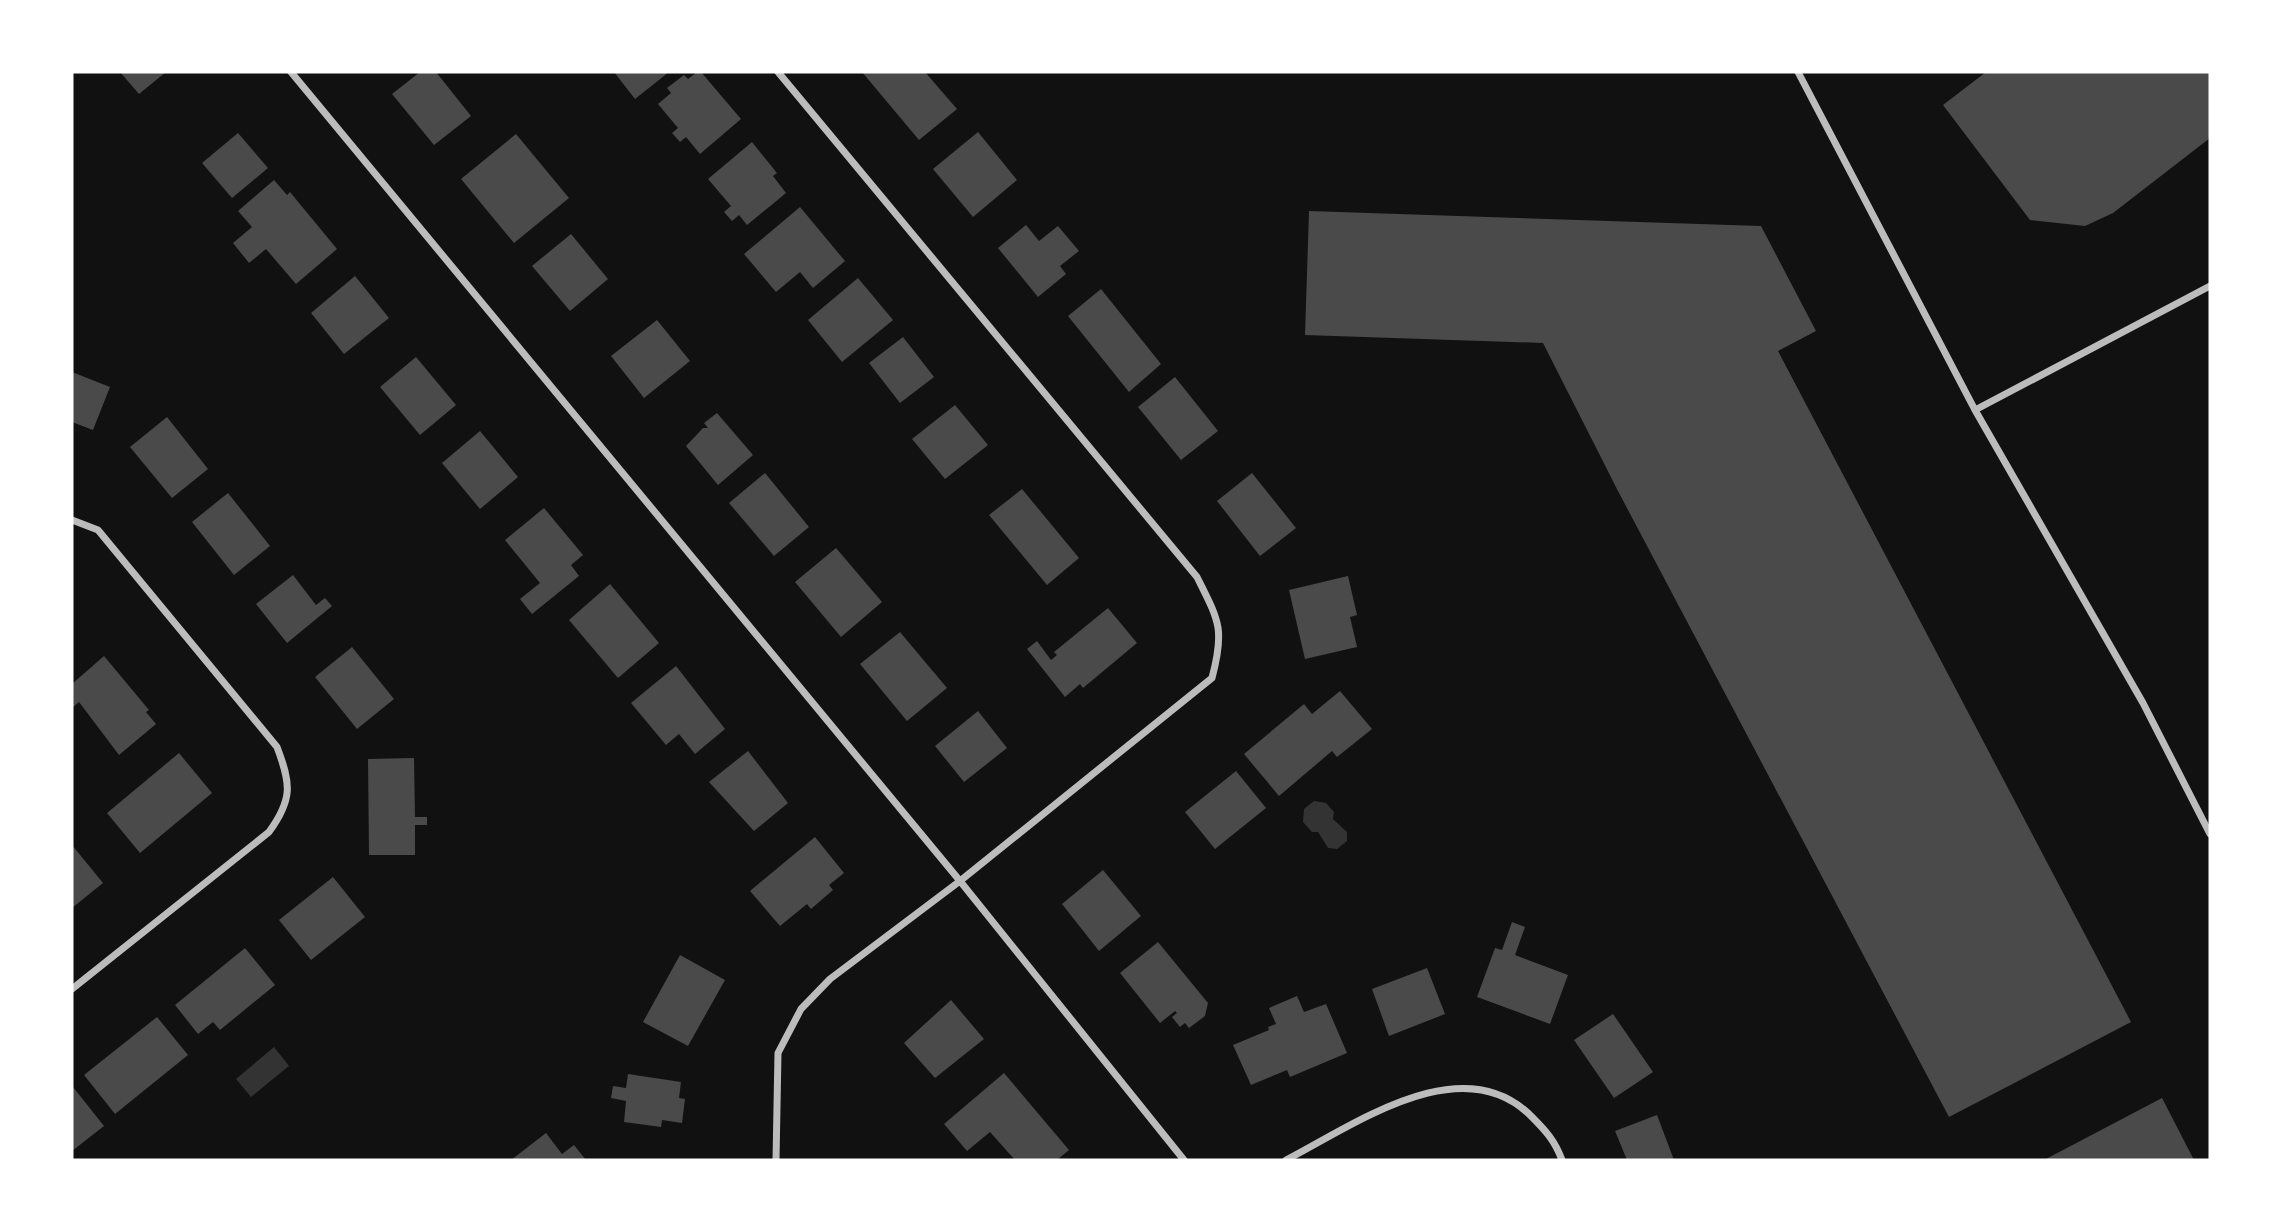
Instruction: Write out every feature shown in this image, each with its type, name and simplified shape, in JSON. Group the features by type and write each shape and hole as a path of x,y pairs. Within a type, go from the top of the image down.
{"street":[{"path":"291,72 960,881 1184,1160"},
{"path":"776,1160 778,1053 801,1009 830,979 960,881 1212,678 1221,643 1214,612 1197,577 778,72"},
{"path":"1798,72 1975,410 2143,703 2210,834"},
{"path":"1975,410 2210,286"},
{"path":"72,520 98,530 277,747 289,788 284,811 269,832 72,989"},
{"path":"1286,1160 1408,1098 1453,1087 1489,1090 1521,1105 1554,1139 1562,1160"}],"shaded area":[{"path":"1314,801 1326,803 1334,812 1333,819 1347,832 1347,841 1337,849 1328,848 1318,832 1312,832 1303,822 1304,809"},
{"path":"274,1047 289,1066 251,1097 236,1079"}],"building":[{"path":"120,72 166,72 139,94"},
{"path":"420,72 436,72 471,116 434,145 392,94"},
{"path":"614,72 669,72 635,99"},
{"path":"701,72 741,119 700,154 686,137 680,142 672,133 678,128 658,104 671,93 667,88 684,75 688,79"},
{"path":"862,72 925,72 957,109 919,140"},
{"path":"1986,72 2210,72 2210,138 2113,213 2085,226 2030,220 1943,105"},
{"path":"978,132 1017,180 973,217 933,169"},
{"path":"238,133 268,168 232,198 202,163"},
{"path":"516,134 569,198 514,243 461,179"},
{"path":"752,142 777,173 773,176 786,193 747,225 739,215 732,221 724,212 731,206 708,179"},
{"path":"274,180 287,195 290,192 337,249 296,284 266,249 249,263 233,243 252,227 238,211"},
{"path":"800,207 845,261 813,288 800,272 776,292 744,254"},
{"path":"1309,211 1761,226 1816,331 1778,351 2131,1022 1949,1117 1618,491 1543,343 1305,335"},
{"path":"1026,225 1039,241 1058,226 1079,251 1060,266 1066,274 1038,297 998,248"},
{"path":"571,234 608,279 570,311 532,266"},
{"path":"355,276 389,318 344,354 311,313"},
{"path":"858,278 893,320 842,362 808,320"},
{"path":"1101,289 1161,364 1129,392 1068,316"},
{"path":"657,320 690,361 644,398 611,356"},
{"path":"903,337 934,377 900,403 869,363"},
{"path":"416,357 456,405 420,435 380,387"},
{"path":"72,372 110,387 93,430 72,422"},
{"path":"1175,377 1218,431 1181,460 1138,407"},
{"path":"955,405 988,445 945,479 912,439"},
{"path":"717,413 753,455 718,485 686,446 703,428 708,428 704,423"},
{"path":"167,417 208,469 172,498 130,447"},
{"path":"480,431 518,477 480,509 442,463"},
{"path":"765,473 809,527 774,556 729,503"},
{"path":"1252,473 1296,528 1260,556 1217,501"},
{"path":"1022,489 1079,558 1047,585 989,515"},
{"path":"228,493 270,546 234,575 192,522"},
{"path":"544,508 583,555 571,565 579,576 532,614 520,599 540,583 505,540"},
{"path":"836,548 882,602 841,637 795,582"},
{"path":"293,575 316,605 325,598 332,606 287,643 256,604"},
{"path":"1348,576 1357,615 1350,617 1357,647 1305,659 1289,590"},
{"path":"610,584 659,643 618,678 569,620"},
{"path":"1108,608 1137,643 1083,688 1080,684 1065,697 1027,649 1037,641 1051,660 1057,655 1054,652"},
{"path":"900,632 947,688 907,721 860,664"},
{"path":"352,647 394,699 357,729 315,677"},
{"path":"104,656 149,710 146,712 156,724 119,755 79,702 72,708 72,684"},
{"path":"676,666 725,729 695,754 679,734 666,745 631,703"},
{"path":"1340,691 1372,729 1337,757 1332,751 1279,796 1244,754 1304,704 1312,714"},
{"path":"978,711 1007,748 964,782 935,746"},
{"path":"748,751 788,803 754,831 709,782"},
{"path":"179,753 212,793 140,853 107,813"},
{"path":"414,758 415,817 427,817 427,825 415,825 415,855 369,855 368,759"},
{"path":"1236,771 1266,808 1215,849 1185,812"},
{"path":"815,837 844,873 829,885 833,890 811,909 807,904 780,926 750,891"},
{"path":"72,845 103,883 72,908"},
{"path":"1103,870 1141,916 1099,951 1062,904"},
{"path":"333,877 365,917 311,960 279,920"},
{"path":"1512,922 1525,927 1515,955 1568,975 1550,1024 1477,997 1495,948 1502,950"},
{"path":"1158,942 1208,1003 1205,1016 1189,1028 1185,1023 1180,1027 1172,1017 1177,1013 1175,1011 1160,1023 1120,973"},
{"path":"245,948 275,985 220,1030 213,1022 198,1034 175,1005"},
{"path":"680,955 725,980 688,1046 643,1022"},
{"path":"1427,968 1445,1014 1389,1036 1372,989"},
{"path":"1297,996 1304,1012 1326,1004 1347,1053 1290,1077 1287,1070 1251,1085 1233,1045 1269,1030 1268,1027 1276,1024 1269,1008"},
{"path":"951,1000 984,1039 935,1078 904,1043"},
{"path":"1613,1014 1653,1072 1614,1098 1574,1040"},
{"path":"157,1017 188,1055 115,1114 84,1075"},
{"path":"1004,1073 1069,1150 1057,1160 1015,1160 990,1132 967,1151 944,1124"},
{"path":"628,1074 681,1082 679,1098 685,1099 682,1123 662,1120 661,1127 624,1122 626,1101 611,1098 613,1086 626,1088"},
{"path":"72,1088 104,1126 72,1151"},
{"path":"2162,1098 2194,1160 2044,1160"},
{"path":"1657,1115 1674,1160 1627,1160 1615,1131"},
{"path":"546,1133 562,1154 574,1145 586,1160 511,1160"}]}
